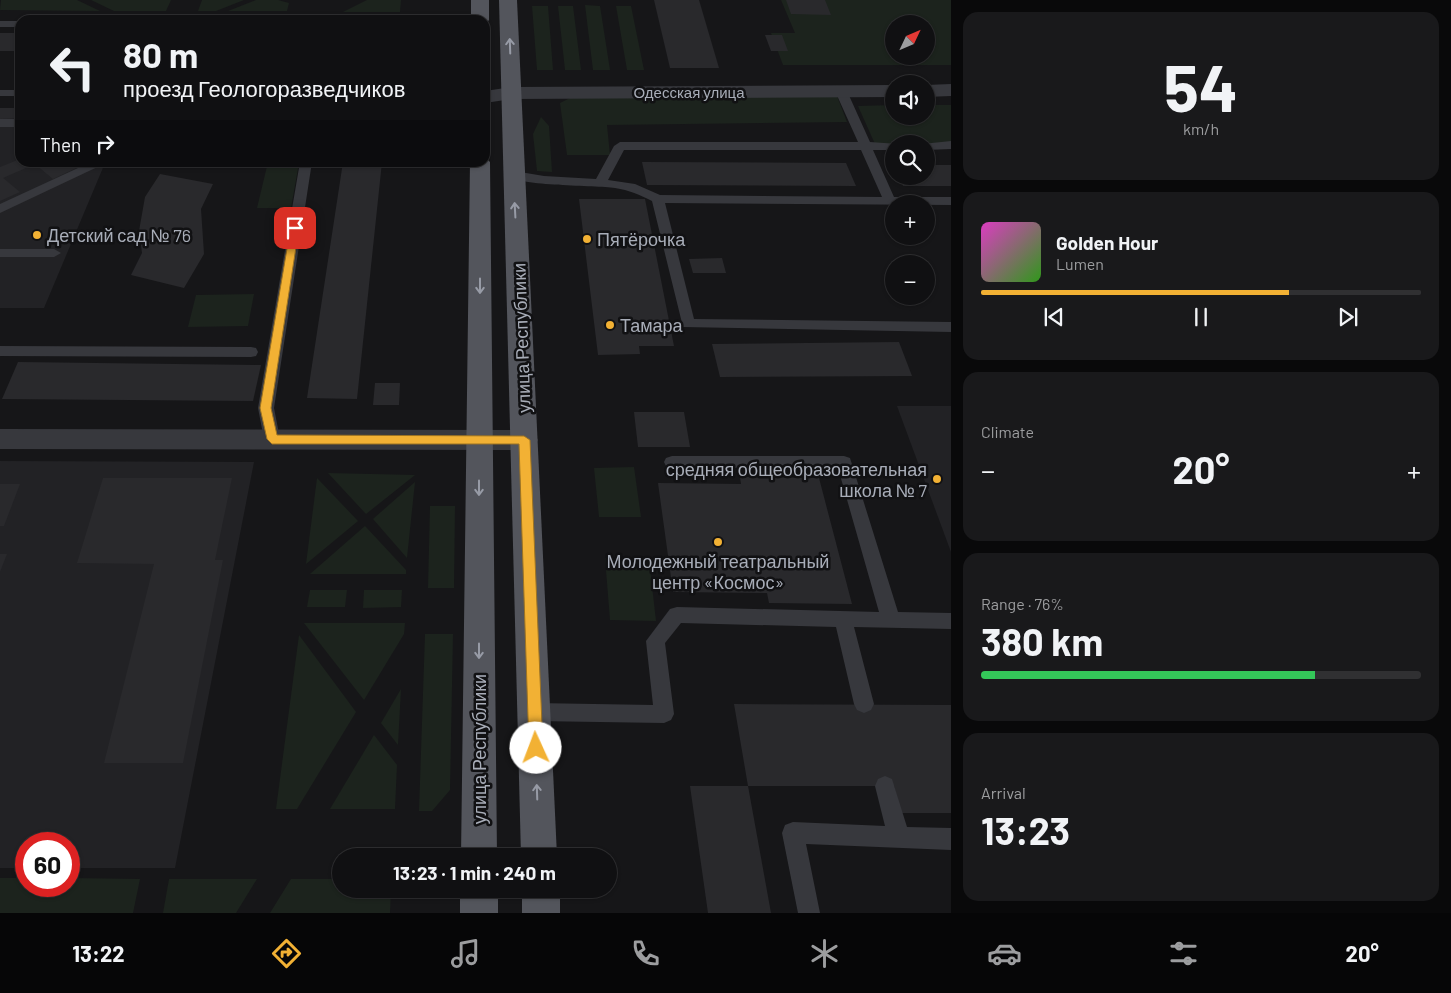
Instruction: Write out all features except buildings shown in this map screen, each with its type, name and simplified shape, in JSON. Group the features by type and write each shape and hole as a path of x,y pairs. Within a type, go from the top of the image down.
{"main road":[{"path":"480,0 480,15"},
{"name":"улица Республики","path":"508,0 539,848"},
{"name":"улица Республики","path":"479,848 480,167"},
{"path":"479,898 479,913"},
{"path":"541,898 542,913"}],"street":[{"path":"935,91 951,90"},
{"name":"Одесская улица","path":"490,95 512,93 885,91"},
{"path":"0,439 524,440"}],"lane":[{"path":"0,24 15,24"},
{"path":"840,91 887,195"},
{"path":"0,93 15,93"},
{"path":"0,123 15,124"},
{"path":"601,181 620,146 885,146"},
{"path":"935,146 951,146"},
{"path":"0,209 91,167"},
{"path":"272,439 266,408 305,167"},
{"path":"514,175 545,180 601,181 646,191 658,199 885,201"},
{"path":"658,199 688,324 951,327"},
{"path":"935,201 951,201"},
{"path":"0,253 54,253"},
{"path":"0,351 250,352"},
{"path":"672,462 844,462 891,620"},
{"path":"534,712 664,714 655,641 677,615 951,622"},
{"path":"843,619 864,704"},
{"path":"884,786 899,837"},
{"path":"809,913 793,834 951,839"}],"shaded area":[{"path":"1,0 77,0 100,11 0,10"},
{"path":"91,0 171,0 166,11 114,11"},
{"path":"202,0 244,0 216,11 198,11"},
{"path":"256,0 278,0 289,3 287,11 228,11"},
{"path":"367,0 401,0 400,12 343,12"},
{"path":"781,0 951,0 951,65 935,65 935,15 885,15 885,65 783,65 771,33 795,33"},
{"path":"585,5 600,6 610,70 593,70"},
{"path":"532,6 548,6 553,70 537,70"},
{"path":"558,6 573,6 581,70 565,70"},
{"path":"616,6 631,6 644,70 627,70"},
{"path":"837,96 847,122 607,125 610,155 567,155 560,103 570,98"},
{"path":"885,105 885,125 935,125 935,105 951,105 951,145 935,145 935,135 885,135 885,144 875,144 858,106"},
{"name":"Детский сад № 76","path":"0,108 15,108 15,167 103,167 44,308 0,308"},
{"path":"541,117 549,126 552,172 537,171 533,134"},
{"path":"267,167 298,167 291,208 257,208"},
{"path":"254,294 248,326 188,327 196,295"},
{"name":"средняя общеобразовательная школа № 7","path":"897,406 951,406 951,552"},
{"path":"0,461 254,462 175,868 80,868 80,832 15,832 15,868 0,868"},
{"path":"634,467 641,517 599,517 594,468"},
{"path":"328,473 415,475 366,514"},
{"path":"317,478 358,521 306,564"},
{"path":"415,482 407,558 373,519"},
{"path":"430,506 455,506 454,588 428,588"},
{"path":"365,526 406,570 406,574 310,574"},
{"path":"605,558 649,559 656,621 610,620"},
{"path":"310,590 347,590 345,607 307,607"},
{"path":"364,590 402,590 401,607 363,608"},
{"path":"304,623 405,623 404,634 364,700"},
{"path":"425,634 453,634 450,790 432,811 419,811"},
{"path":"299,635 356,712 297,809 276,809"},
{"path":"401,689 398,745 381,723"},
{"path":"374,735 397,765 395,809 330,809"},
{"path":"0,878 15,878 15,897 80,897 80,878 140,879 133,913 0,913"},
{"path":"169,879 257,879 236,913 163,913"},
{"path":"291,879 332,879 332,898 391,898 390,913 270,913"}],"place":[{"name":"Детский сад № 76","path":"37,235"},
{"name":"Пятёрочка","path":"587,239"},
{"name":"Тамара","path":"610,325"},
{"name":"средняя общеобразовательная школа № 7","path":"937,479"},
{"name":"Молодежный театральный центр «Космос»","path":"718,542"}],"route":[{"path":"295,228 266,408 272,439 524,440 536,748"}]}
